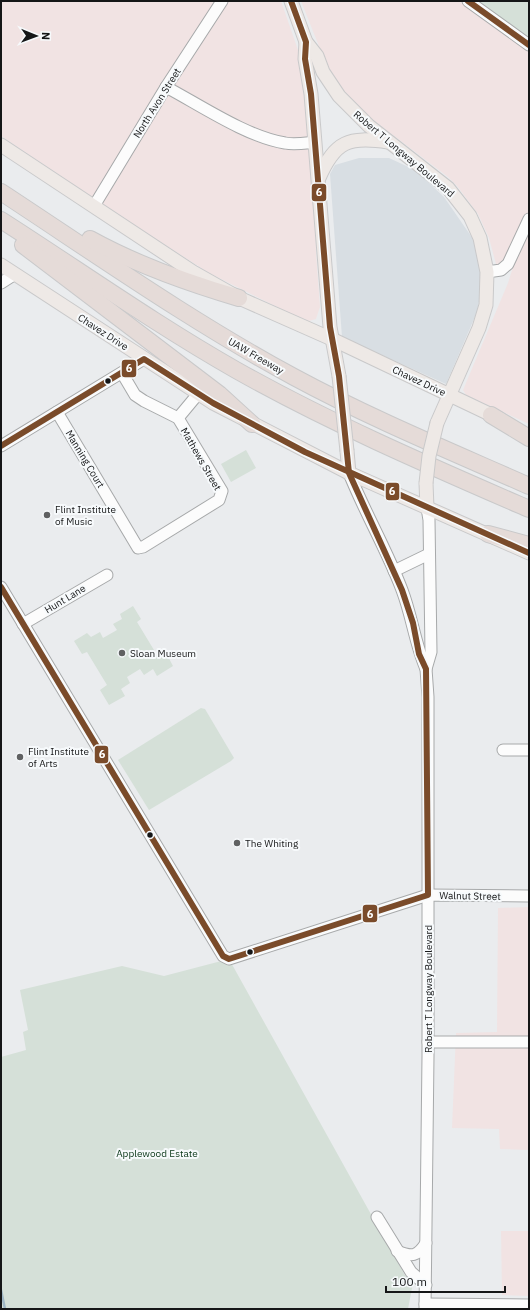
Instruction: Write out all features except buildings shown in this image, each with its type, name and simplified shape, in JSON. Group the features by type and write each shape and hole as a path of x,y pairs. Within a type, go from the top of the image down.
{"highway":[{"path":"1,191 121,255 186,283 239,298"},
{"name":"UAW Freeway","path":"1,191 199,322 293,377 406,432 529,486"},
{"name":"UAW Freeway","path":"1,220 157,321 236,370 323,416 529,509"},
{"path":"1,228 219,394 252,424"},
{"path":"491,414 529,438"},
{"path":"488,534 529,545"}],"main road":[{"name":"Robert T Longway Boulevard","path":"291,1 306,42 317,56 323,72 339,96 358,117 439,180 464,207 480,238 487,272 487,294 483,317 437,423 429,456 426,483 426,508"},
{"name":"Robert T Longway Boulevard","path":"306,42 305,59 311,94 330,327 334,340 339,376 349,473"},
{"path":"318,180 330,155 344,143 360,139 390,142"},
{"name":"Chavez Drive","path":"1,145 193,272 239,298 334,340 529,432"},
{"name":"Chavez Drive","path":"1,265 198,394 252,424 349,473 529,553"}],"street":[{"name":"North Avon Street","path":"94,206 166,87 222,1"},
{"path":"468,1 529,45"},
{"path":"166,87 237,125 270,140 296,144 315,142"},
{"path":"487,272 505,268 511,259 529,219"},
{"path":"1,283 15,274"},
{"path":"1,446 144,359"},
{"name":"Mathews Street","path":"122,373 135,395 178,418 222,492 220,500"},
{"name":"Mathews Street","path":"178,418 198,394"},
{"name":"Manning Court","path":"58,412 138,548 143,547 220,500"},
{"name":"Robert T Longway Boulevard","path":"349,473 408,605 419,654 426,669"},
{"name":"Robert T Longway Boulevard","path":"425,1306 428,1042 426,669 431,652 429,554 430,520 426,508"},
{"path":"394,571 429,554"},
{"name":"Hunt Lane","path":"23,624 107,575"},
{"path":"1,587 23,624"},
{"name":"Walnut Street","path":"23,624 223,956 229,959 428,895 529,896"},
{"path":"503,750 529,750"},
{"path":"428,1042 529,1042"},
{"path":"377,1217 411,1272 426,1285"},
{"path":"397,1251 414,1255 420,1253 426,1243"},
{"path":"425,1306 529,1305"}],"shaded area":[{"path":"1,1 281,1 298,50 304,74 315,196 316,253 320,307 316,319 309,321 289,313 209,273 129,222 1,136"},
{"path":"301,1 459,1 529,50 529,424 466,395 463,390 508,283 518,251 505,262 499,265 496,264 489,238 478,214 457,186 448,177 348,99 330,74"},
{"path":"359,158 389,158 415,170 444,197 473,239 483,280 477,312 446,384 342,337 330,174 335,165"},
{"path":"529,907 529,1150 500,1149 499,1129 452,1128 456,1033 497,1032 498,908"},
{"path":"501,1231 529,1231 529,1296 502,1295"}],"green space":[{"path":"463,1 529,1 529,42"},
{"path":"246,450 256,468 231,482 221,464"},
{"path":"133,606 141,619 137,622 157,655 165,651 173,666 157,676 153,669 144,675 140,669 127,677 130,683 121,689 125,696 109,705 100,690 107,685 87,652 82,654 74,641 87,633 91,637 100,632 103,638 117,630 113,624 122,619 120,614"},
{"path":"201,708 205,709 234,758 149,810 118,760"},
{"name":"Applewood Estate","path":"229,959 412,1288 408,1309 1,1309 1,1057 26,1050 23,1032 28,1030 20,990 122,966 164,976"}],"waterway":[{"path":"1,1290 5,1309"}],"transit line":[{"name":"6","path":"1,587 223,956 229,959 428,895 426,669 419,654 413,623 402,590 349,473 339,376 330,327 311,94 305,59 306,42 291,1"},
{"name":"6","path":"468,1 529,45"},
{"name":"6","path":"1,446 144,359 213,403 305,452 529,553"}],"place":[{"name":"Flint Institute of Music","path":"47,515"},
{"name":"Sloan Museum","path":"122,653"},
{"name":"Flint Institute of Arts","path":"20,757"},
{"name":"The Whiting","path":"237,843"}]}
